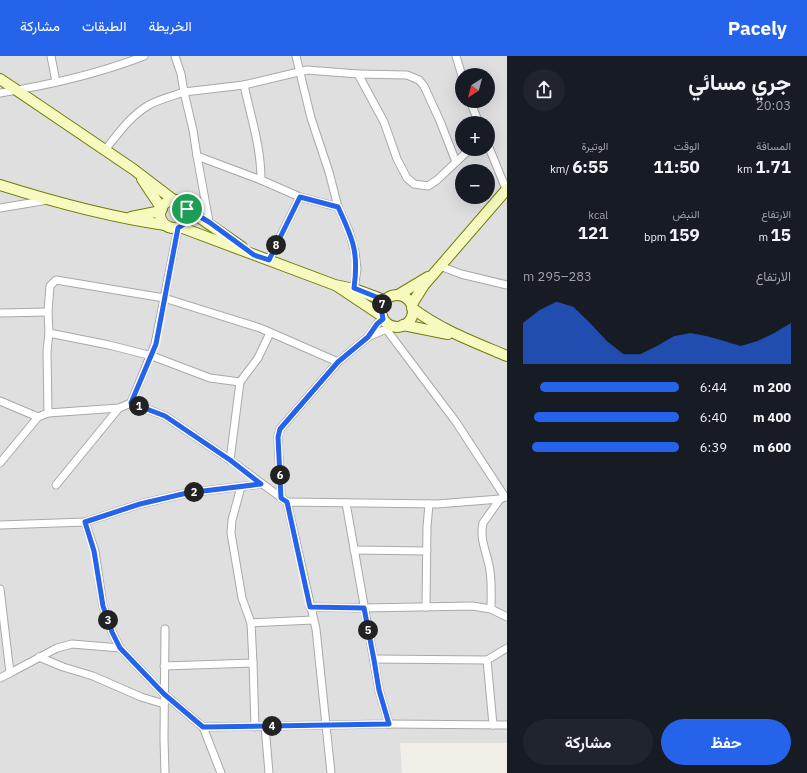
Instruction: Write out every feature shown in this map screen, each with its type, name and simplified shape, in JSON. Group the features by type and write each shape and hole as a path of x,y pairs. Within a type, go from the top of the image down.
{"main road":[{"path":"0,79 133,169 175,201 182,203 187,209 209,222 254,255"},
{"path":"133,169 147,185 161,210 161,218 165,225"},
{"path":"0,185 48,200 125,218 165,225 172,228 179,227 335,285 354,288 384,300"},
{"path":"389,323 410,320 412,316 412,306 424,286 507,189"},
{"path":"125,218 161,210 168,202 175,201"},
{"path":"179,227 187,220 187,209"},
{"path":"389,323 381,308 384,300 390,296 398,295 437,270"},
{"path":"335,285 389,323 456,335"},
{"path":"398,295 406,298 426,319 456,335 507,356"}],"street":[{"path":"51,56 56,82"},
{"path":"0,93 81,77 118,67 144,56"},
{"path":"175,56 181,74 193,130 209,222"},
{"path":"296,56 311,118 329,172 338,207 349,231 355,252 357,269 354,288"},
{"path":"456,56 460,68"},
{"path":"105,150 134,116 149,105 184,92 244,86 307,70 319,70 358,74 407,75 419,80 424,86 440,121 456,162"},
{"path":"358,74 384,122 397,159 407,178 414,184 428,186 437,180 462,156"},
{"path":"244,86 259,148 261,180"},
{"path":"197,156 261,180 300,197 338,207"},
{"path":"493,156 507,189"},
{"path":"269,260 300,197"},
{"path":"0,208 48,200"},
{"path":"1,461 38,417 48,413 119,408 131,403 156,344 179,227"},
{"path":"437,270 462,274 507,285"},
{"path":"48,413 48,312 50,286 56,280 164,298 270,332 338,362"},
{"path":"0,313 48,312"},
{"path":"331,773 316,630 284,500 278,437 280,429 338,362 368,337 377,324 389,323 456,422 504,497"},
{"path":"230,460 240,382 258,358 270,332"},
{"path":"49,333 109,345 152,356 210,378 240,382"},
{"path":"0,401 38,417"},
{"path":"131,403 165,416 230,460 284,500 346,503 429,504 504,497"},
{"path":"56,485 119,408"},
{"path":"0,525 85,522 140,504 187,493 261,484"},
{"path":"240,487 232,520 231,533 242,598 251,623 255,727"},
{"path":"490,609 490,570 483,546 482,526 504,497"},
{"path":"346,503 379,690 389,724"},
{"path":"426,607 429,504"},
{"path":"85,522 94,551 103,606 112,632 120,648 164,694 203,727 221,773"},
{"path":"354,550 427,551"},
{"path":"0,589 10,673"},
{"path":"310,607 364,608 472,606 490,609 505,615"},
{"path":"251,623 314,620"},
{"path":"165,629 165,773"},
{"path":"0,678 57,648 72,644 120,648"},
{"path":"374,660 487,660 507,648"},
{"path":"39,657 62,667 93,676 164,704"},
{"path":"487,660 493,725"},
{"path":"164,666 253,664"},
{"path":"203,727 389,724 507,725"},
{"path":"265,726 269,773"}],"shaded area":[{"path":"0,56 507,56 507,743 400,743 402,773 0,773"}],"route":[{"path":"300,197 338,207 349,231 355,252 357,269 354,288 384,300 381,308 383,319 371,331 368,337 338,362 308,398 283,424 278,437 278,459 281,498 287,502 310,607 364,608 379,690 389,724 203,727 164,694 120,648 112,632 103,606 94,551 85,522 140,504 187,493 261,484 230,460 165,416 131,403 156,344 178,228 183,225 188,217 187,209 209,222 254,255 269,260 300,197"}]}
